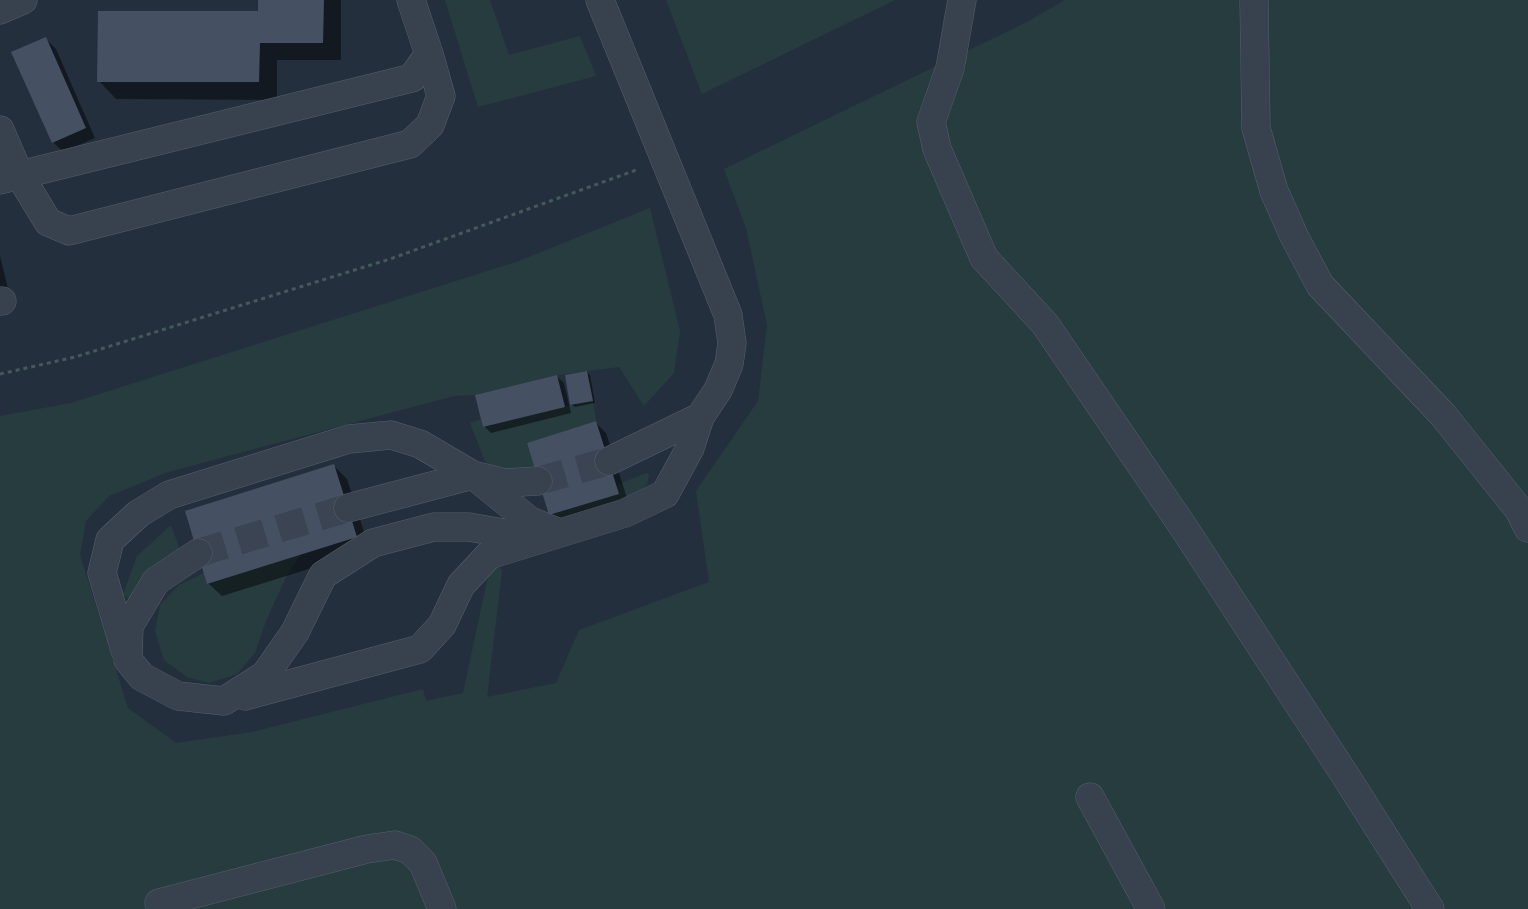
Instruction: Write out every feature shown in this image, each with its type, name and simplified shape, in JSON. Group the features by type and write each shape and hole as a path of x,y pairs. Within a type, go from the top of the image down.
{"street":[{"path":"0,10 23,0"},
{"path":"0,130 10,177 48,222 69,231 410,144 430,125 441,96 430,54 411,0"},
{"path":"560,533 530,521 473,475 420,444 391,434 349,439 169,495 138,514 110,540 102,573 128,660 142,677 178,696 224,701 420,649 442,625 461,584 488,555 626,513 665,494 690,448 700,417 718,390 729,364 732,343 728,315 600,0"},
{"path":"962,0 950,68 932,122 937,149 984,258 1045,324 1184,528 1430,909"},
{"path":"1254,0 1256,128 1274,191 1294,236 1320,285 1443,415 1519,510 1528,528"},
{"path":"10,177 412,78 430,54"},
{"path":"609,460 700,417"},
{"path":"348,508 473,475 505,483 538,481"},
{"path":"224,701 265,675 295,632 323,575 372,543 434,526 469,527 514,535 560,533"},
{"path":"128,660 129,626 156,581 198,553"},
{"path":"1090,797 1151,909"},
{"path":"161,909 159,903 367,849 395,845 410,850 423,863 442,909"}],"path":[{"path":"0,374 75,357 390,259 665,160"}],"green space":[{"path":"445,0 490,0 509,55 580,36 596,76 478,107"},
{"path":"666,0 895,0 702,94"},
{"path":"1065,0 1528,0 1528,909 0,909 0,416 71,403 519,261 650,208 680,331 674,373 644,406 619,367 557,375 475,395 454,396 168,472 109,496 86,521 80,555 128,708 176,743 252,732 423,689 426,701 463,693 490,567 499,565 502,571 487,697 556,683 579,630 709,582 696,491 758,401 767,325 746,228 724,169 1027,22"},
{"path":"593,401 596,421 527,443 536,472 498,474 485,461 470,423 481,419 483,427"},
{"path":"647,473 649,475 647,485 625,502 555,523 549,515 619,494 616,485"},
{"path":"171,525 180,550 130,600 123,594 137,556"},
{"path":"301,554 286,577 266,621 255,653 237,674 209,683 187,677 164,660 155,631 160,605 179,585 204,573"}],"building":[{"path":"258,0 324,0 323,43 260,43 259,82 97,82 98,11 258,11"},
{"path":"46,37 86,128 52,143 11,52"},
{"path":"587,371 593,401 570,405 565,375"},
{"path":"557,375 565,407 483,427 475,395"},
{"path":"596,421 619,494 549,515 527,443"},
{"path":"334,464 357,537 207,584 185,511"}],"tunnel":[{"path":"538,481 609,461"},
{"path":"198,553 348,508"}]}
